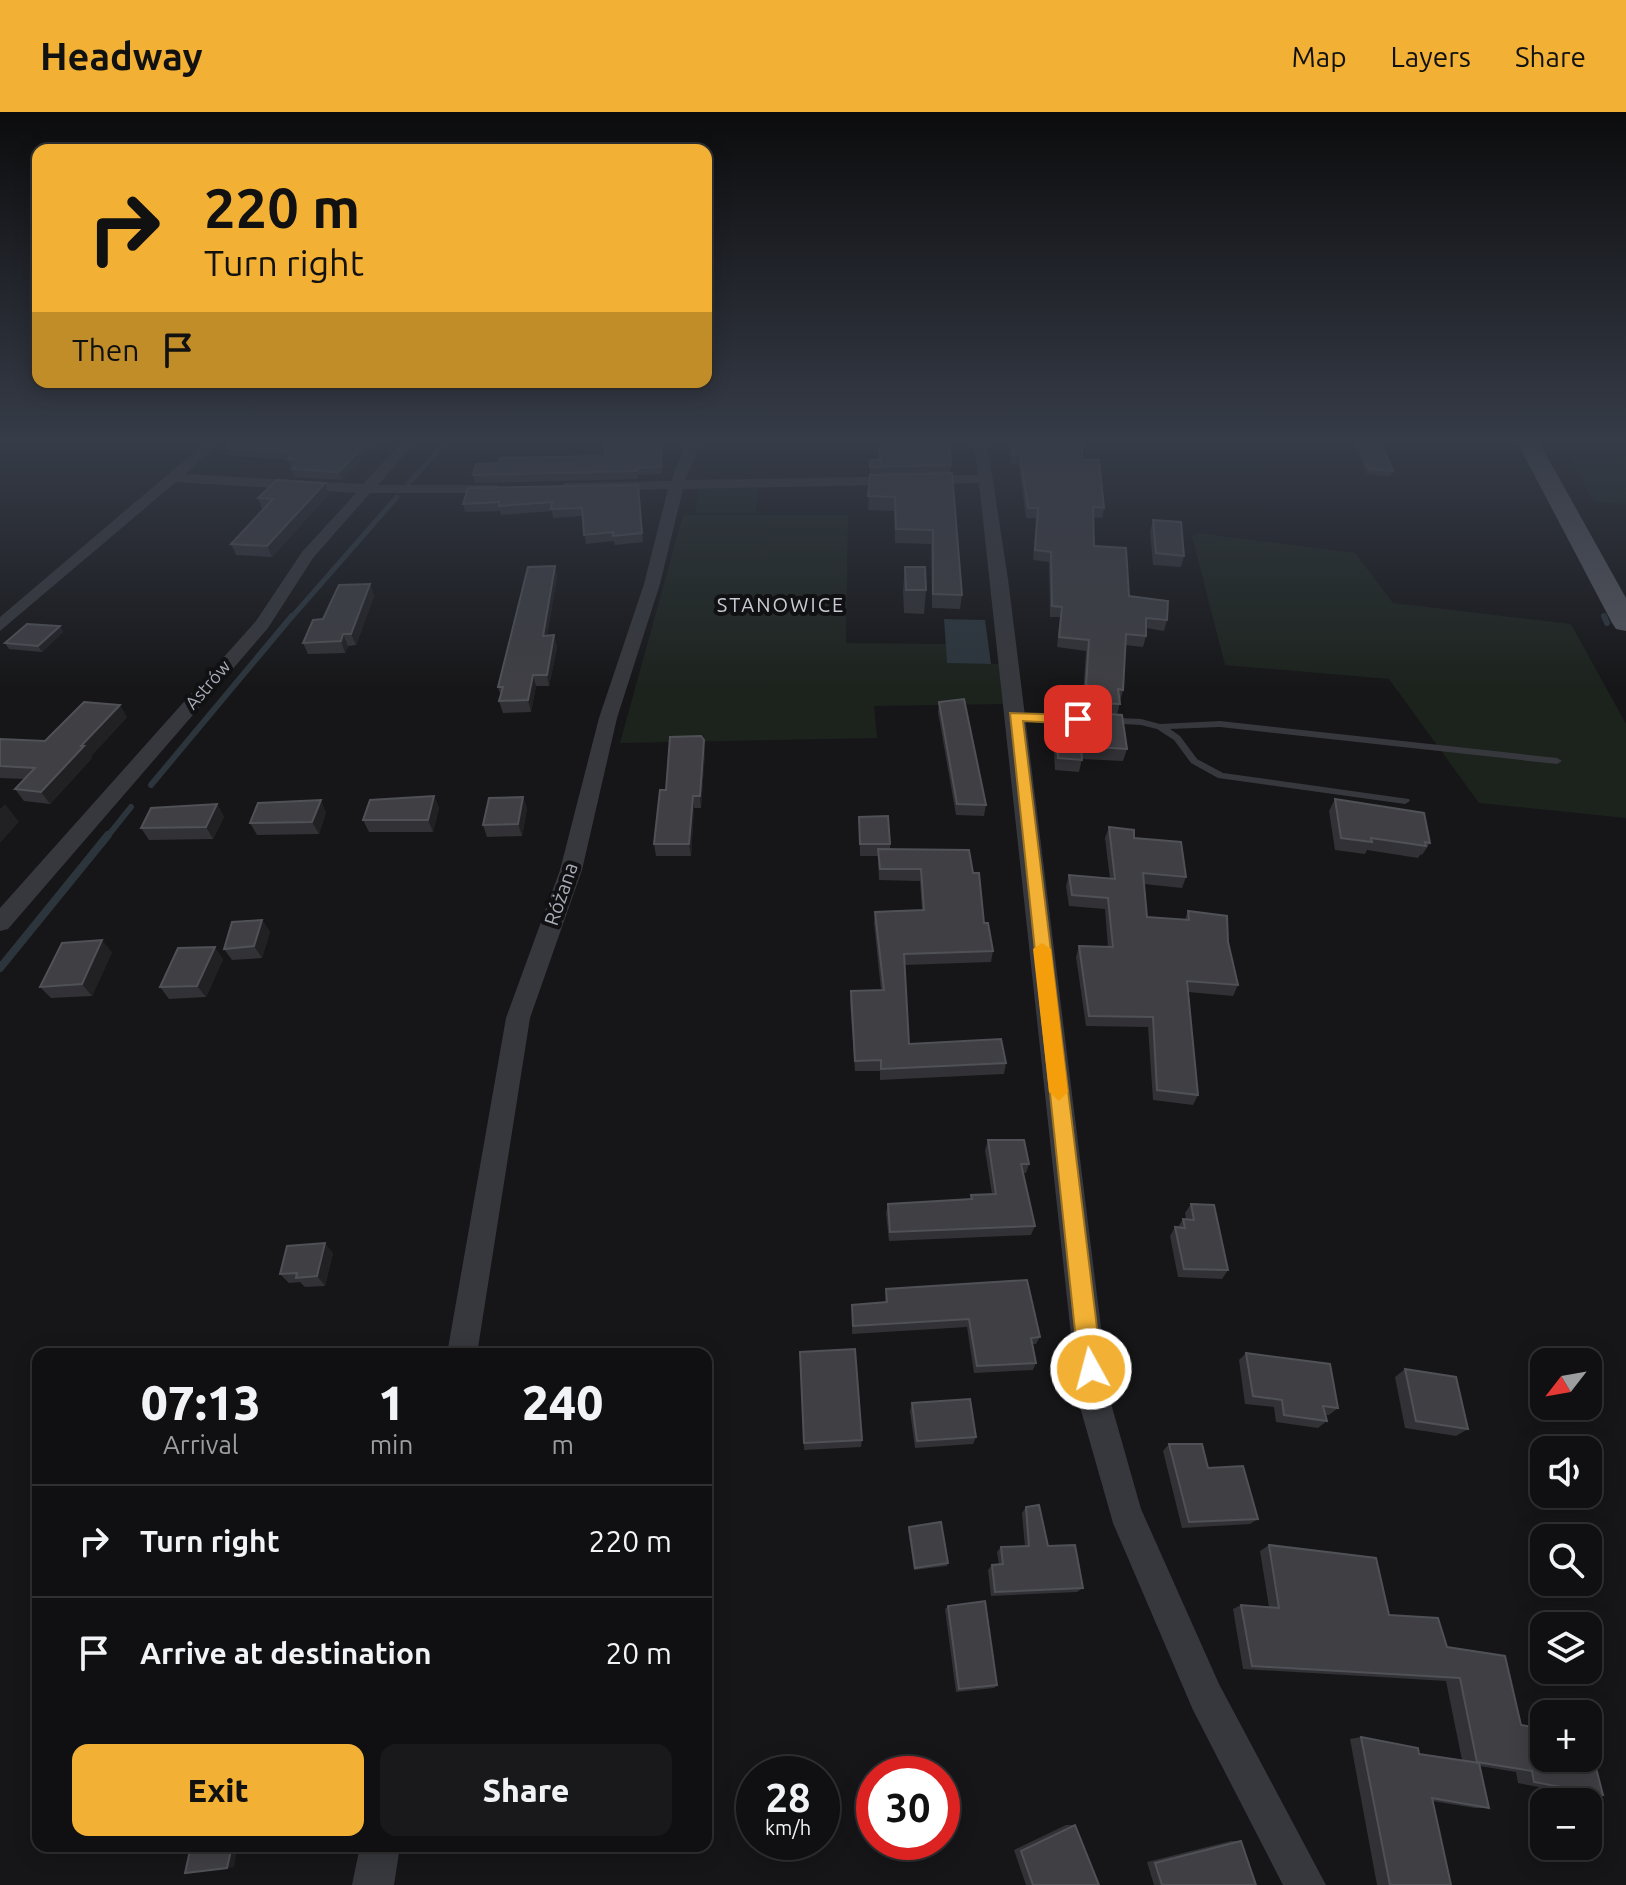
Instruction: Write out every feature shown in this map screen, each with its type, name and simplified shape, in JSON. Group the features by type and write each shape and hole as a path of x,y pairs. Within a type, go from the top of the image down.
{"main road":[{"path":"1573,525 1626,623"}],"street":[{"path":"0,626 119,525"},
{"name":"Astrów","path":"0,923 262,624 307,555 335,525"},
{"name":"Różana","path":"463,1348 518,1018 571,870 608,718 652,584 667,525"},
{"path":"991,525 1000,579 1094,1400 1125,1511 1206,1697 1305,1885"},
{"path":"373,1885 379,1852"}],"lane":[{"path":"1015,716 1141,722 1160,727 1220,724 1557,761"},
{"path":"1160,727 1177,738 1194,761 1221,776 1405,801"}],"shaded area":[{"path":"680,525 848,525 846,643 946,644 948,663 1000,664 1003,704 874,706 877,738 620,743"},
{"path":"1198,533 1355,553 1393,603 1571,624 1626,724 1626,818 1479,803 1389,679 1225,665 1192,536"},
{"path":"944,619 985,620 991,664 947,663"}],"building":[{"path":"249,525 287,525 267,546 231,544"},
{"path":"583,525 641,525 642,533 584,535"},
{"path":"896,525 956,525 962,595 933,594 933,530 896,529"},
{"path":"1037,525 1093,525 1094,546 1126,548 1129,596 1168,601 1167,620 1146,618 1146,636 1126,634 1123,690 1118,689 1120,704 1093,703 1091,686 1086,685 1089,640 1059,637 1062,607 1052,606 1051,552 1035,550"},
{"path":"1153,525 1181,525 1184,556 1156,553"},
{"path":"555,566 543,636 554,635 547,675 533,675 528,700 499,701 503,687 498,687 528,567"},
{"path":"905,567 925,567 926,590 906,590"},
{"path":"370,584 351,634 343,634 341,641 303,643 313,620 323,619 339,585"},
{"path":"27,624 60,626 38,646 5,643"},
{"path":"964,699 986,805 957,804 939,702"},
{"path":"84,702 120,705 41,792 15,789 35,768 0,766 0,739 45,741"},
{"path":"1094,713 1122,715 1127,749 1081,746 1082,760 1058,758 1055,723 1096,726"},
{"path":"701,736 704,740 700,796 693,796 689,844 654,844 660,790 666,790 670,737"},
{"path":"434,796 428,820 363,820 370,800"},
{"path":"523,797 518,824 483,825 489,798"},
{"path":"1335,799 1424,813 1430,843 1425,842 1426,846 1371,838 1372,842 1341,838"},
{"path":"321,800 312,822 250,823 258,803"},
{"path":"217,804 206,827 141,828 151,808"},
{"path":"888,816 890,844 860,844 859,817"},
{"path":"1109,827 1134,830 1134,838 1181,842 1186,877 1143,873 1147,917 1189,920 1188,911 1227,916 1228,942 1238,985 1187,981 1198,1095 1157,1090 1153,1017 1089,1016 1079,946 1113,947 1108,898 1072,895 1069,875 1115,879"},
{"path":"878,849 969,850 973,873 979,873 984,923 988,923 993,951 904,954 909,1044 1001,1039 1006,1063 881,1069 881,1060 855,1061 851,991 884,990 875,912 924,910 921,869 880,869"},
{"path":"262,920 254,946 224,949 232,922"},
{"path":"102,940 82,984 40,987 62,943"},
{"path":"215,947 197,986 160,987 178,948"},
{"path":"988,1140 1024,1140 1029,1164 1021,1164 1035,1226 890,1232 888,1204 972,1199 971,1195 996,1194"},
{"path":"1191,1204 1214,1205 1228,1270 1184,1269 1175,1227 1185,1228 1183,1219 1194,1220"},
{"path":"325,1243 317,1276 296,1278 297,1273 280,1274 287,1246"},
{"path":"1027,1280 1040,1337 1031,1338 1036,1363 977,1366 969,1319 853,1326 852,1305 887,1302 886,1289"},
{"path":"855,1349 862,1440 804,1443 800,1352"},
{"path":"1246,1353 1330,1364 1338,1408 1323,1406 1327,1421 1284,1415 1282,1400 1253,1396"},
{"path":"1405,1369 1456,1377 1468,1429 1416,1421"},
{"path":"970,1399 976,1437 917,1441 912,1403"},
{"path":"1169,1444 1202,1444 1208,1468 1243,1466 1258,1519 1189,1522"},
{"path":"1039,1505 1048,1546 1075,1545 1083,1588 995,1592 992,1565 1003,1564 1001,1547 1029,1546 1026,1507"},
{"path":"941,1522 948,1563 915,1568 909,1527"},
{"path":"1269,1545 1376,1558 1389,1615 1438,1618 1447,1647 1505,1656 1521,1725 1530,1727 1530,1771 1477,1762 1460,1678 1252,1666 1241,1605 1279,1608"},
{"path":"985,1601 997,1685 959,1689 948,1606"},
{"path":"1361,1737 1418,1748 1419,1754 1479,1763 1489,1808 1432,1798 1451,1885 1390,1885"},
{"path":"1532,1772 1597,1772 1601,1788 1566,1788 1534,1782"},
{"path":"1075,1825 1099,1885 1033,1885 1021,1851"},
{"path":"1241,1841 1256,1885 1162,1885 1155,1863"},
{"path":"190,1852 231,1852 227,1868 185,1873"}],"waterway":[{"path":"291,618 373,525"},
{"path":"151,785 292,616"},
{"path":"1604,616 1607,623"},
{"path":"107,837 131,807"},
{"path":"0,968 108,835"}],"slow traffic":[{"path":"1042,949 1059,1092"}],"district":[{"name":"STANOWICE","path":"781,605"}],"route":[{"path":"1078,719 1015,716 1091,1369"}]}
